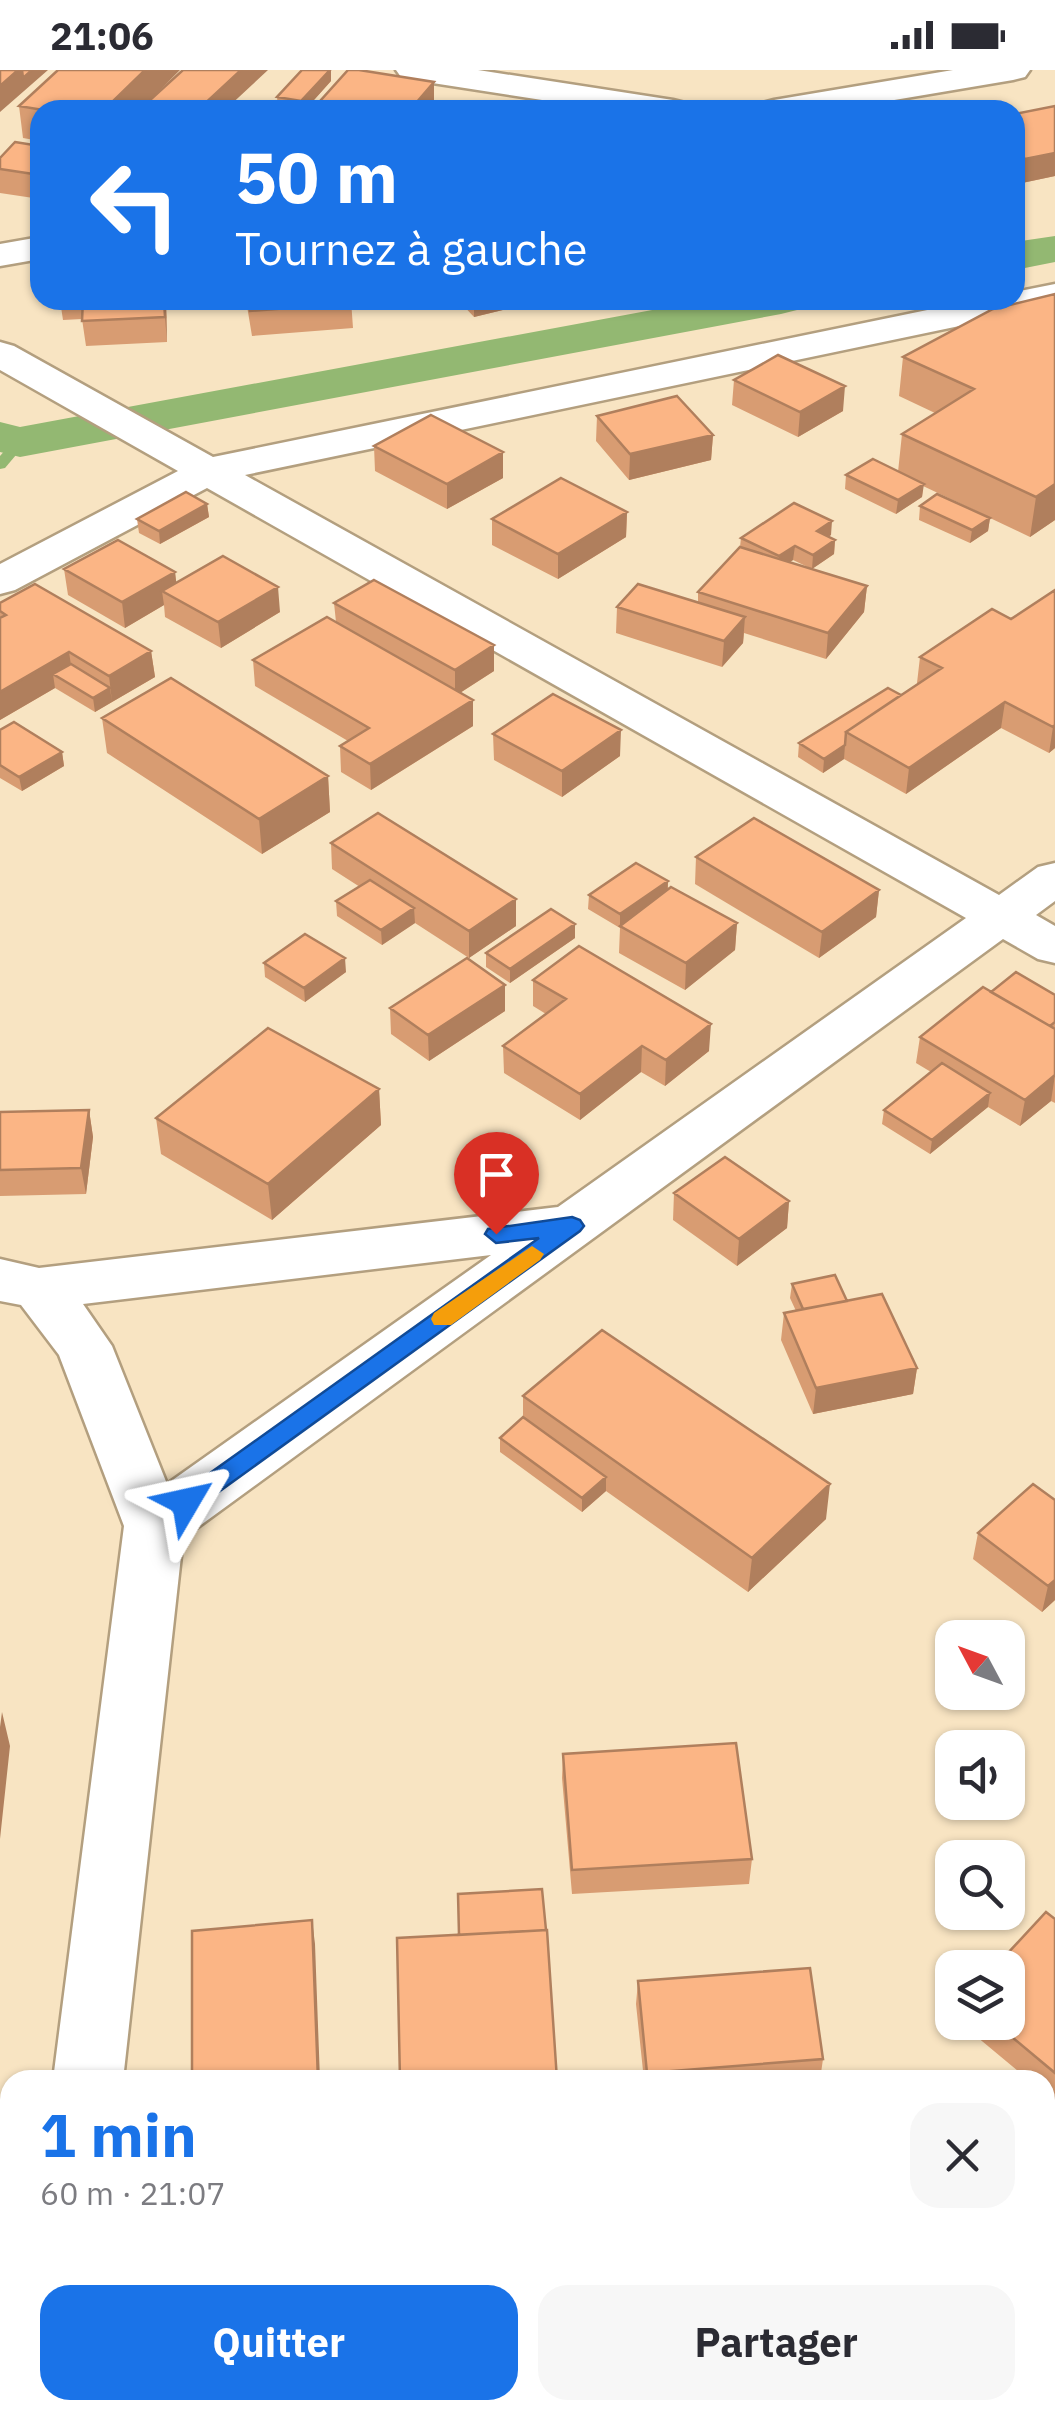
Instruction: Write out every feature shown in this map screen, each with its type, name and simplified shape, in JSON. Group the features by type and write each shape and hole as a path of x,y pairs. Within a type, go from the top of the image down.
{"street":[{"path":"414,70 608,100"},
{"path":"834,100 1013,70"},
{"path":"0,255 30,250"},
{"path":"1025,301 1055,295"},
{"path":"0,581 191,460 976,310"},
{"path":"0,354 1055,947"},
{"path":"154,1526 1055,878"},
{"path":"19,1284 572,1226"},
{"path":"19,1284 84,1346 154,1526 89,2070"}],"building":[{"path":"0,70 18,70 0,86"},
{"path":"58,70 145,70 114,100 30,100 30,108 19,106"},
{"path":"183,70 241,70 209,100 150,100"},
{"path":"302,70 330,70 302,100 277,97"},
{"path":"348,70 434,82 419,100 321,100"},
{"path":"1055,106 1055,153 1025,159 1025,112"},
{"path":"15,142 30,144 30,174 0,169 0,158"},
{"path":"1055,294 1055,484 1036,497 902,434 974,389 903,357 991,310 1025,310 1025,301"},
{"path":"83,310 165,310 165,317 82,321"},
{"path":"778,355 845,386 800,412 734,380"},
{"path":"677,396 713,435 630,454 597,416"},
{"path":"431,415 503,452 447,484 374,446"},
{"path":"873,459 924,484 898,500 846,475"},
{"path":"561,478 627,512 558,554 492,519"},
{"path":"186,492 207,504 159,531 137,519"},
{"path":"937,494 990,518 972,530 920,506"},
{"path":"794,503 832,521 817,531 835,540 813,555 795,546 779,556 741,538"},
{"path":"118,540 175,572 122,602 64,569"},
{"path":"740,547 867,586 828,633 698,592"},
{"path":"223,556 278,587 218,622 162,591"},
{"path":"374,580 494,645 455,670 334,603"},
{"path":"35,584 151,651 109,676 69,652 0,692 0,618 6,615 0,611 0,603"},
{"path":"638,584 745,617 724,641 617,607"},
{"path":"1055,590 1053,727 1005,702 909,768 846,732 942,668 920,657 992,609 1011,619"},
{"path":"327,617 473,700 370,764 340,746 369,728 253,660"},
{"path":"71,664 110,688 93,698 53,674"},
{"path":"171,678 328,776 259,819 102,718"},
{"path":"888,688 901,695 846,732 845,745 824,759 799,743"},
{"path":"553,694 621,730 562,771 493,734"},
{"path":"14,722 62,752 19,777 0,765 0,730"},
{"path":"378,813 516,899 469,931 331,843"},
{"path":"754,818 879,890 822,932 696,857"},
{"path":"636,863 668,881 620,914 589,895"},
{"path":"370,880 414,908 381,930 336,901"},
{"path":"671,887 737,923 686,963 620,926"},
{"path":"551,909 575,924 510,969 486,953"},
{"path":"305,934 345,958 304,988 264,963"},
{"path":"579,946 711,1024 666,1060 642,1046 580,1094 503,1046 566,999 533,980"},
{"path":"467,958 505,985 428,1035 390,1008"},
{"path":"1016,972 1055,995 1055,1022 1050,1026 991,992"},
{"path":"983,987 1055,1029 1055,1075 1025,1100 920,1037"},
{"path":"268,1028 379,1089 268,1184 156,1118"},
{"path":"942,1063 990,1093 932,1140 884,1110"},
{"path":"89,1110 81,1168 0,1170 0,1112"},
{"path":"725,1157 789,1201 739,1239 674,1193"},
{"path":"835,1275 847,1301 803,1309 792,1284"},
{"path":"882,1294 917,1368 816,1388 784,1313"},
{"path":"602,1330 830,1484 752,1558 523,1396"},
{"path":"523,1417 606,1477 582,1498 500,1438"},
{"path":"1033,1484 1055,1500 1055,1580 1048,1586 978,1533"},
{"path":"736,1743 752,1859 572,1870 563,1754"},
{"path":"542,1889 546,1930 459,1935 458,1894"},
{"path":"1046,1912 1055,1919 1055,2070 1016,2040 1025,2040 1025,1950 1011,1950"},
{"path":"312,1920 318,2070 192,2070 192,1931"},
{"path":"547,1930 556,2070 400,2070 397,1938"},
{"path":"810,1968 823,2059 647,2070 638,1981"}],"waterway":[{"path":"1025,254 1055,249"},
{"path":"0,437 20,442 727,310"},
{"path":"0,465 20,442"}],"slow traffic":[{"path":"443,1319 532,1254"}],"route":[{"path":"186,1502 572,1226 496,1234"}]}
